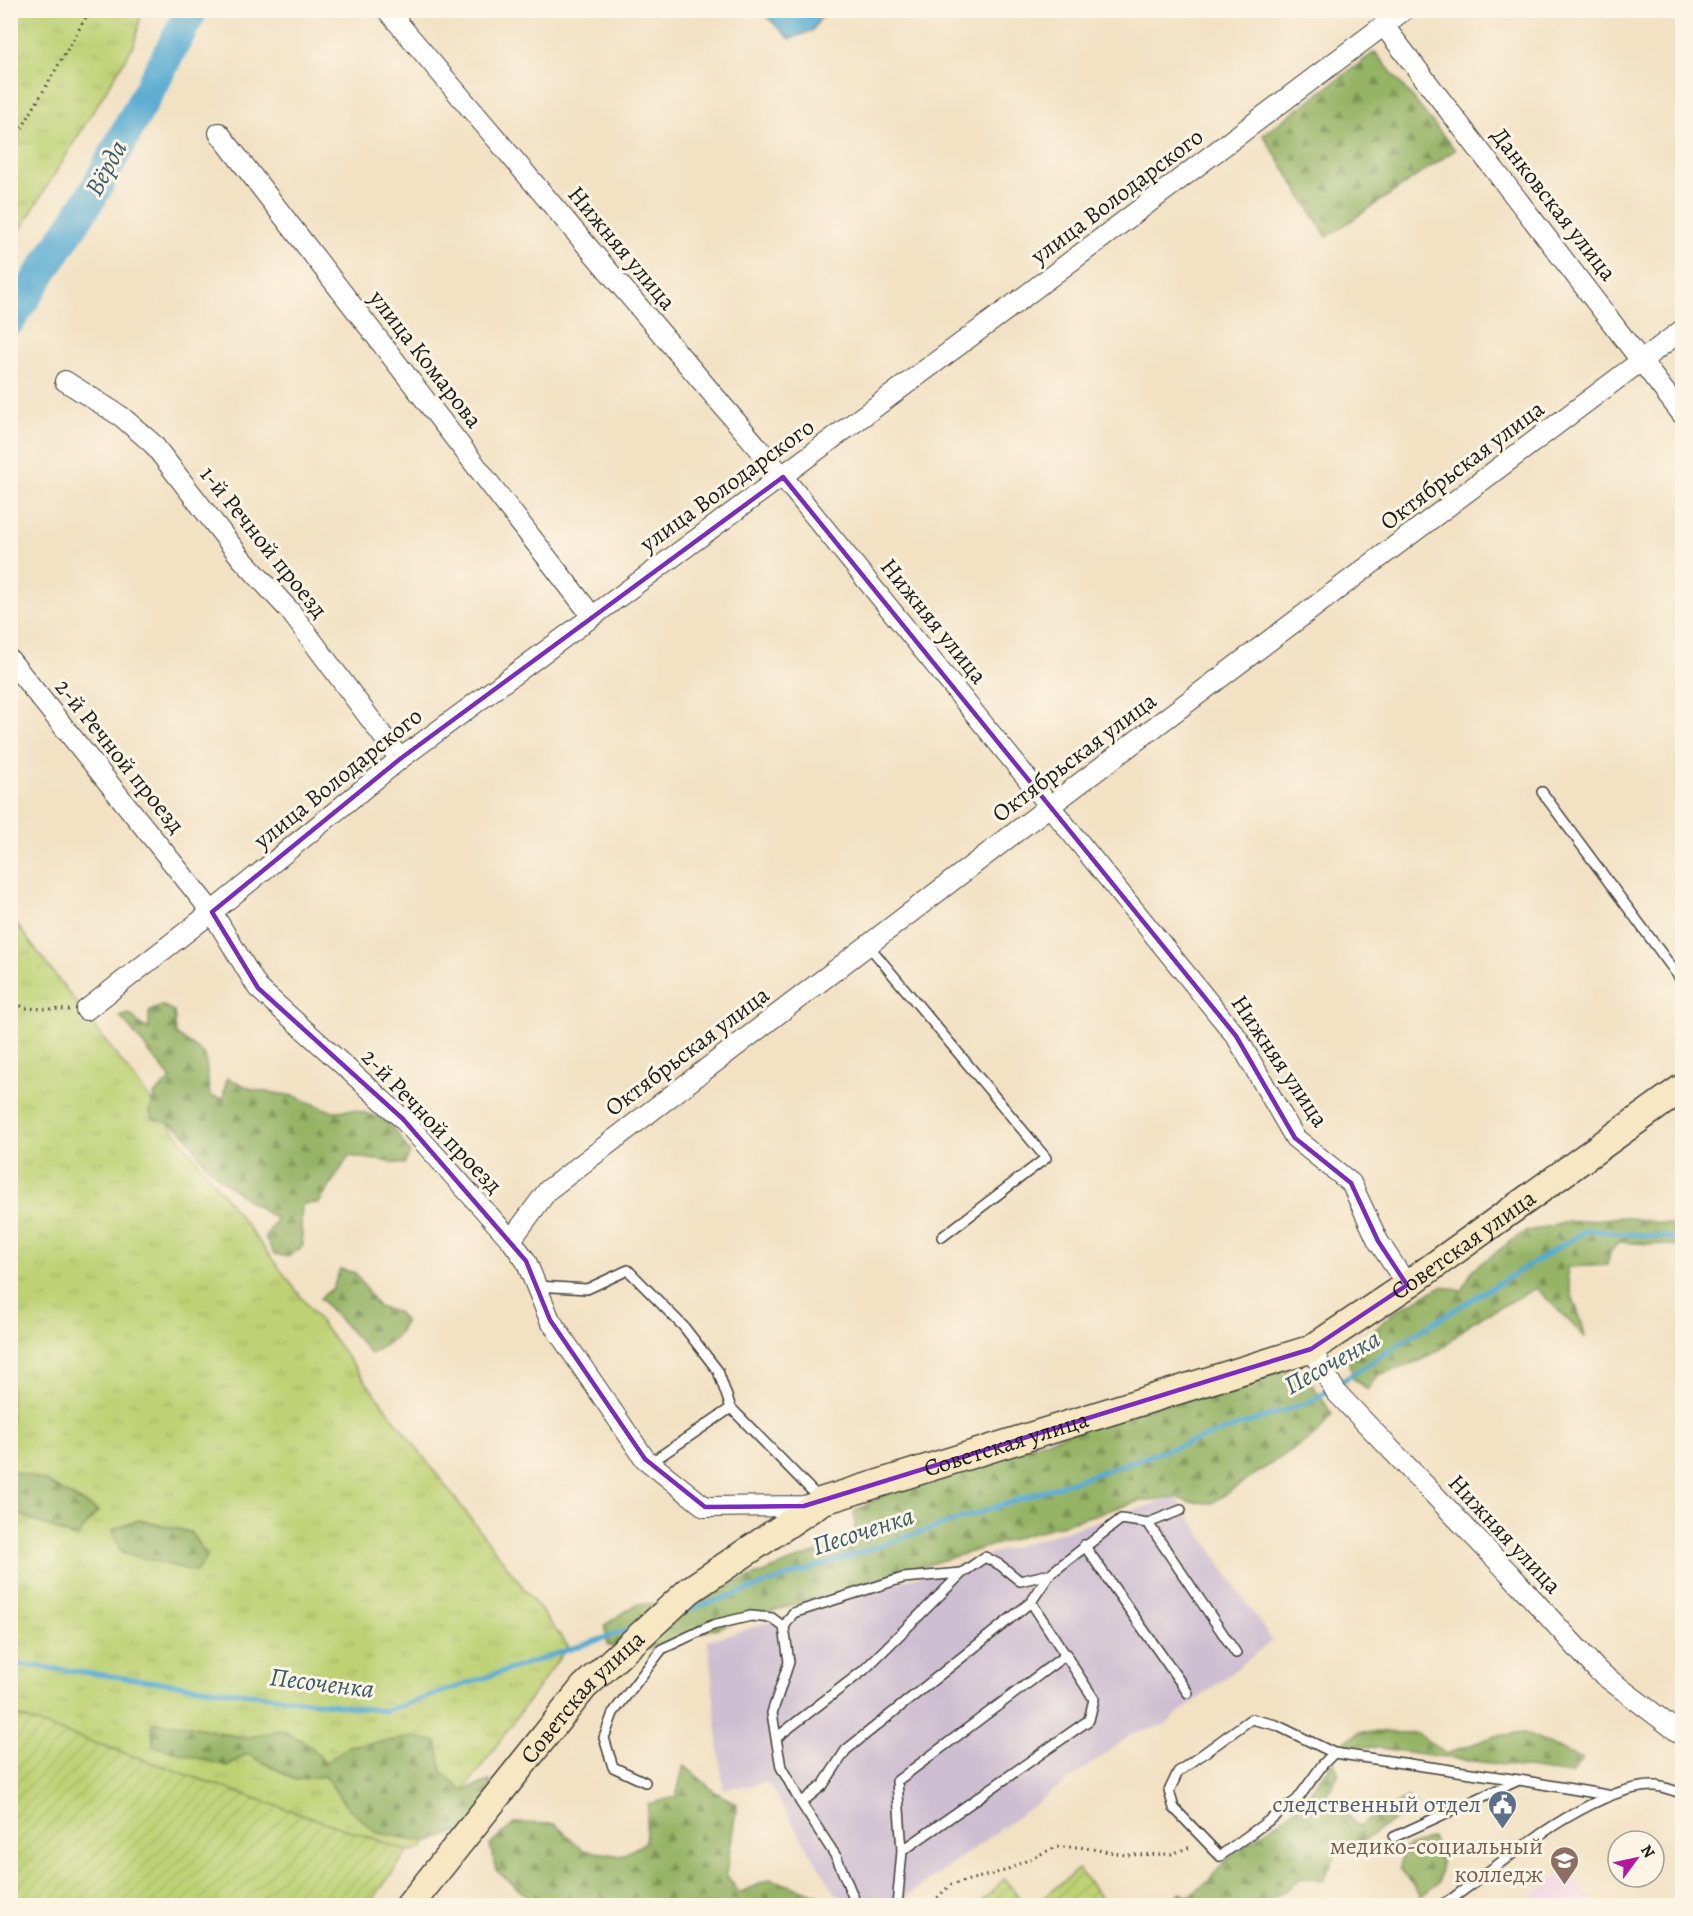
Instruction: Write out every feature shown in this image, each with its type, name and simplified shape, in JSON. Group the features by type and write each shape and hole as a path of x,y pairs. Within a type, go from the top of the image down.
{"street":[{"name":"Нижняя улица","path":"387,10 783,477 1236,1036 1295,1138 1351,1183 1378,1241 1407,1285"},
{"name":"улица Володарского","path":"87,1010 400,759 783,477 1404,10"},
{"name":"Данковская улица","path":"1384,26 1683,414"},
{"name":"улица Комарова","path":"219,133 592,616"},
{"name":"Октябрьская улица","path":"511,1240 548,1190 1051,805 1683,330"},
{"name":"1-й Речной проезд","path":"65,381 122,417 153,444 241,558 290,611 400,759"},
{"name":"2-й Речной проезд","path":"10,660 212,912 258,988 403,1119 511,1240 526,1261 550,1320 650,1463 705,1507 804,1506 822,1501"},
{"name":"Советская улица","path":"409,1905 577,1695 690,1590 822,1501 1311,1349 1407,1285 1683,1088"},
{"name":"Нижняя улица","path":"1311,1349 1336,1392 1509,1573 1598,1671 1683,1735"}],"lane":[{"path":"1542,792 1683,981"},
{"path":"868,945 1046,1158 942,1237"},
{"path":"537,1286 587,1289 628,1270 684,1327 718,1371 731,1408 822,1501"},
{"path":"650,1463 731,1408"},
{"path":"801,1803 823,1785 846,1750 1031,1602 1050,1574 1084,1545 1121,1519 1148,1523 1180,1510"},
{"path":"1148,1523 1236,1653"},
{"path":"1084,1545 1188,1693"},
{"path":"776,1738 864,1670 962,1573 985,1557 1000,1565 1020,1581 1050,1574"},
{"path":"857,1905 837,1858 801,1803 781,1767 772,1713 789,1662 784,1627 793,1613 815,1604 903,1578 962,1573"},
{"path":"902,1851 1089,1720 1094,1699 1067,1653 1031,1602"},
{"path":"645,1782 613,1767 604,1738 613,1713 662,1649 713,1625 752,1616 772,1618 784,1627"},
{"path":"897,1905 902,1851 897,1780 1067,1653"},
{"path":"1334,1753 1323,1764 1297,1800 1220,1856 1174,1808 1169,1791 1178,1772 1251,1719 1276,1725 1334,1753 1607,1795"},
{"path":"1394,1837 1519,1780"},
{"path":"1442,1905 1566,1818 1607,1795 1656,1786 1683,1793"}],"path":[{"path":"10,149 90,10"},
{"path":"10,1000 25,1008 87,1010"},
{"path":"929,1905 950,1885 1004,1871 1056,1847 1080,1847 1126,1855 1171,1854 1206,1841"}],"highlighted area":[{"path":"783,477 1236,1036 1295,1138 1351,1183 1378,1241 1407,1285 1311,1349 804,1506 705,1507 645,1459 550,1320 526,1261 403,1119 258,988 212,912 400,759"}],"shaded area":[{"path":"1176,1497 1272,1641 1164,1725 1131,1735 894,1906 857,1905 836,1894 768,1783 723,1789 708,1641"},
{"name":"медико-социальный колледж","path":"1569,1869 1591,1900 1584,1905 1518,1905"}],"green space":[{"path":"11,10 142,11 134,45 11,245"},
{"path":"1375,52 1455,150 1327,237 1263,135"},
{"path":"10,916 568,1646 422,1849 408,1851 11,1714"},
{"path":"161,1005 174,1011 176,1034 205,1055 210,1096 223,1099 227,1078 255,1090 294,1096 331,1111 354,1110 382,1118 398,1134 410,1153 404,1164 349,1156 319,1203 302,1204 303,1246 288,1257 274,1254 265,1237 277,1219 260,1209 213,1172 177,1127 154,1119 150,1113 154,1095 171,1079 120,1016 130,1014 141,1025 149,1029 149,1012"},
{"path":"1624,1217 1682,1227 1682,1246 1618,1242 1610,1253 1607,1265 1567,1267 1569,1286 1585,1337 1536,1288 1470,1323 1444,1347 1418,1362 1378,1375 1367,1390 1353,1378 1348,1357 1392,1313 1442,1286 1462,1291 1473,1269 1524,1232 1569,1222"},
{"path":"340,1269 355,1273 378,1307 397,1312 405,1322 396,1337 371,1354 320,1298 333,1288"},
{"path":"1281,1367 1312,1384 1332,1414 1319,1432 1212,1503 1188,1502 1176,1497 1140,1501 627,1655 607,1644 605,1625 637,1604 681,1604 856,1537 854,1512 896,1488"},
{"path":"11,1470 45,1481 98,1511 76,1538 11,1511"},
{"path":"139,1520 190,1532 207,1556 196,1572 120,1552 113,1530"},
{"path":"11,1714 408,1851 369,1905 11,1905"},
{"path":"152,1723 186,1725 245,1738 282,1730 310,1745 325,1763 349,1746 415,1737 437,1742 442,1772 462,1791 490,1781 499,1818 429,1842 377,1833 346,1806 325,1776 296,1780 247,1754 227,1766 153,1746"},
{"path":"1360,1732 1417,1733 1446,1754 1495,1736 1524,1733 1582,1759 1571,1774 1342,1743"},
{"path":"1333,1761 1339,1774 1326,1795 1359,1826 1408,1797 1417,1805 1363,1841 1342,1842 1323,1881 1303,1878 1263,1905 1174,1905 1180,1892 1188,1897 1209,1881 1226,1860 1300,1805"},
{"path":"684,1765 715,1792 737,1804 726,1874 739,1893 770,1879 820,1896 816,1905 525,1905 530,1899 496,1870 490,1845 515,1823 555,1824 583,1850 621,1856 645,1843 648,1804 676,1797"},
{"path":"1432,1837 1441,1856 1439,1882 1421,1896 1400,1868 1403,1849"},
{"path":"1078,1869 1107,1905 1035,1905"},
{"path":"1004,1879 1027,1905 979,1905"}],"water":[{"path":"761,11 831,11 821,17 812,31 790,39"}],"waterway":[{"name":"Вёрда","path":"10,320 93,194 192,10"},
{"name":"Песоченка","path":"682,1612 1310,1402 1421,1330 1588,1230 1682,1239"},
{"name":"Песоченка","path":"10,1663 385,1711 631,1629"}],"place":[{"name":"следственный отдел","path":"1502,1830"},
{"name":"медико-социальный колледж","path":"1564,1886"}]}
